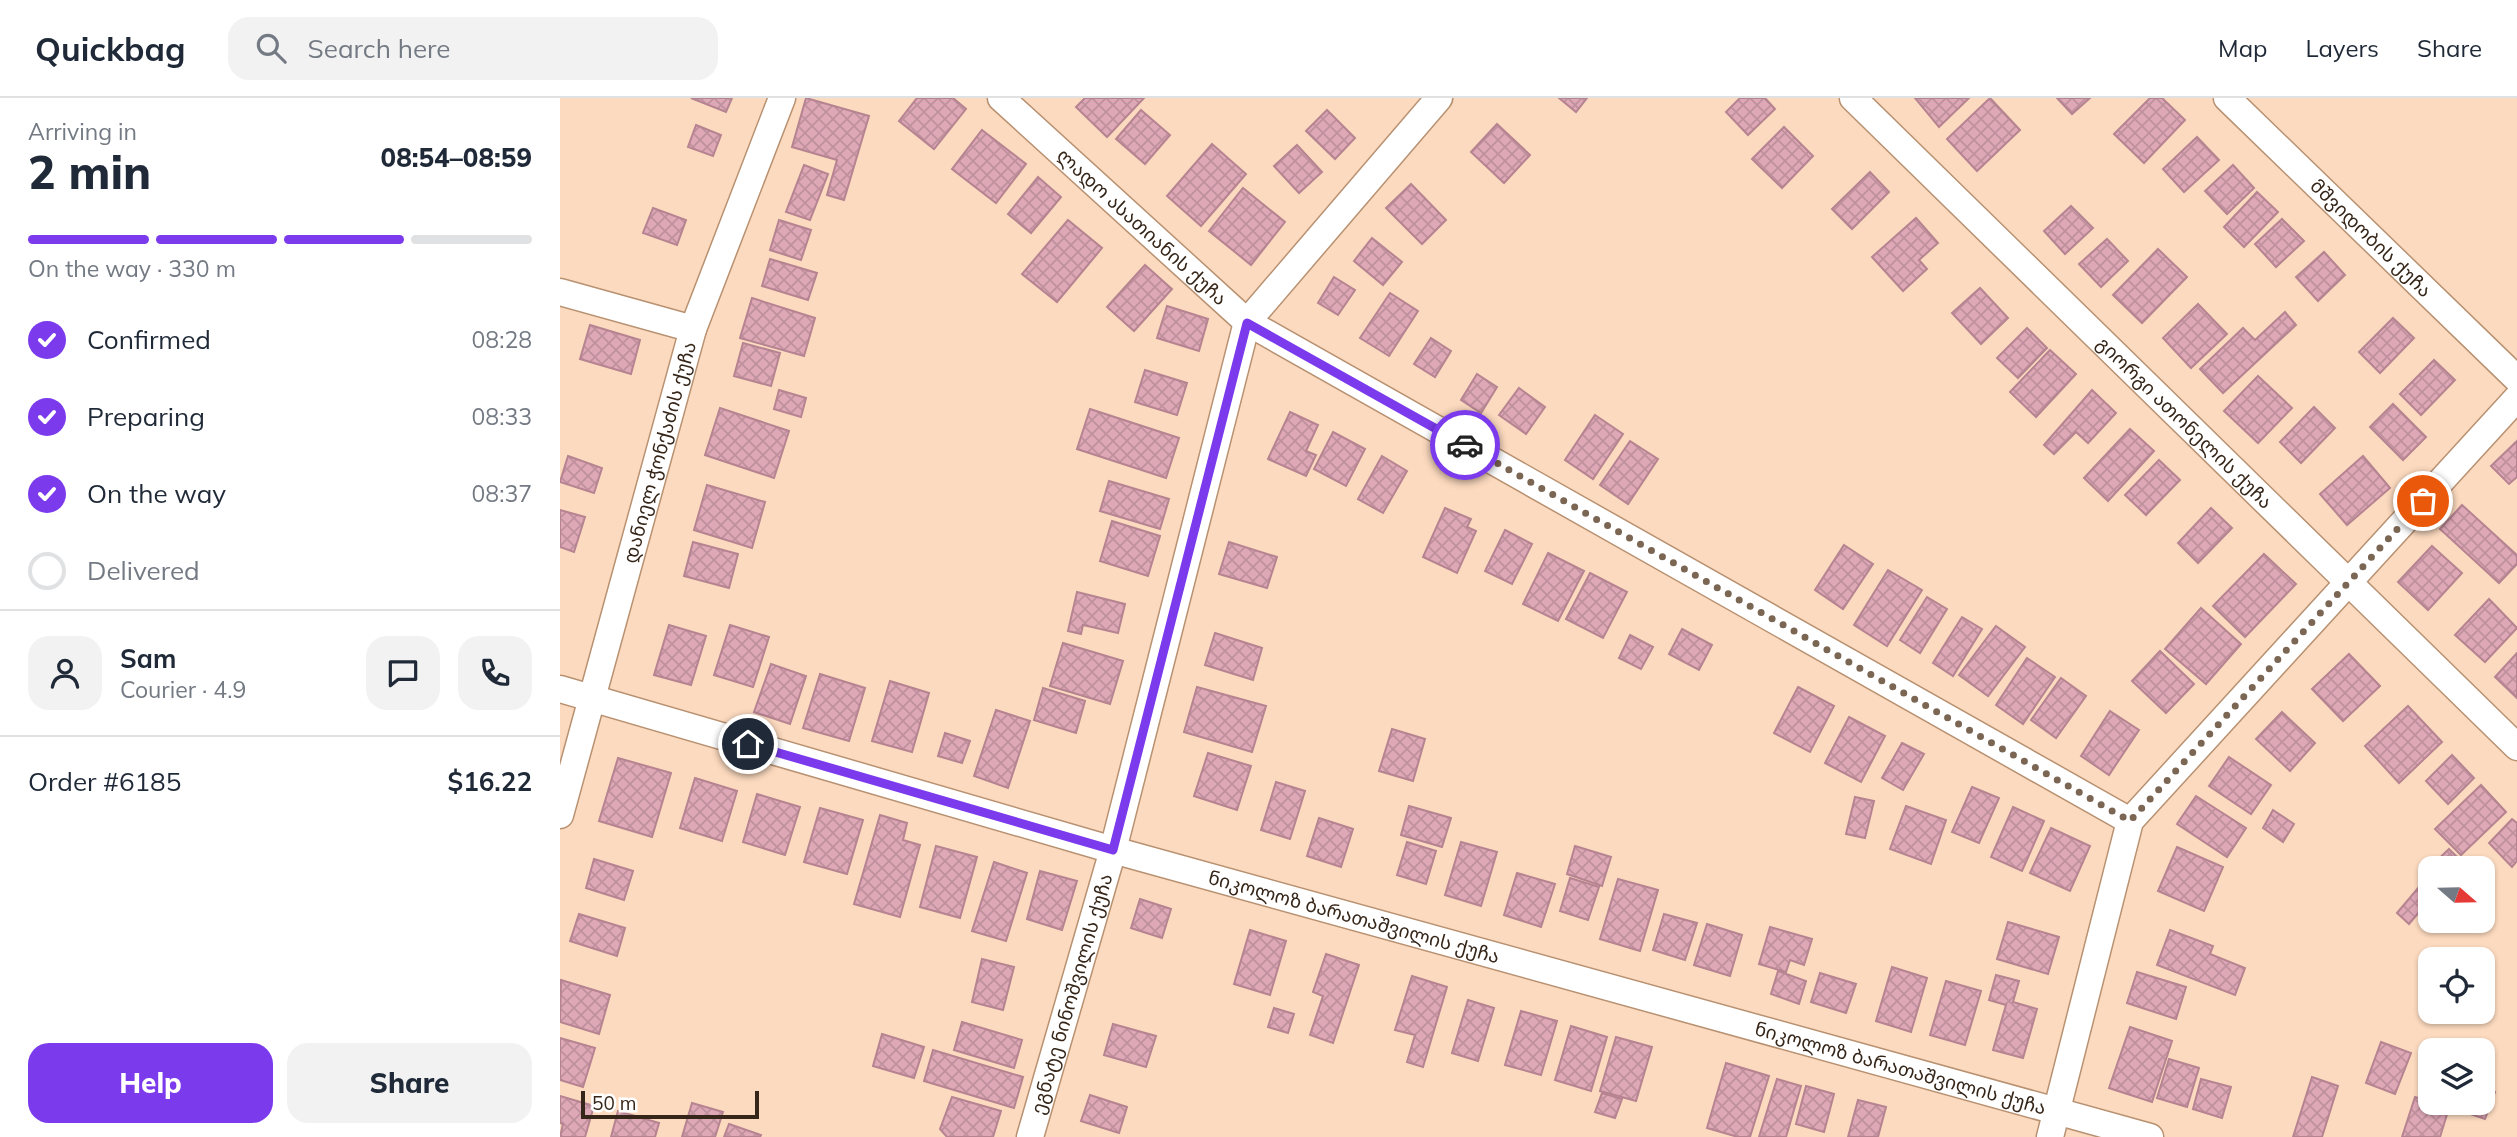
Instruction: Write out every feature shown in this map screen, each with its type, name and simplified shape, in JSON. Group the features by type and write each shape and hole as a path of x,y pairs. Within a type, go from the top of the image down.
{"street":[{"name":"დანიელ ჭონქაძის ქუჩა","path":"560,816 693,329 782,98"},
{"name":"ლადო ასათიანის ქუჩა","path":"1001,98 1247,323 2130,821"},
{"name":"გიორგი ათონელის ქუჩა","path":"1853,98 2517,747"},
{"name":"მშვიდობის ქუჩა","path":"2227,98 2517,379"},
{"name":"ეგნატე ნინოშვილის ქუჩა","path":"1030,1137 1113,850 1247,323 1431,100"},
{"path":"560,292 693,329"},
{"path":"2053,1125 2130,821 2517,398"},
{"name":"ნიკოლოზ ბარათაშვილის ქუჩა","path":"560,689 2053,1125 2150,1137"}],"building":[{"path":"691,98 732,98 726,112"},
{"path":"806,98 869,116 844,200 827,195 837,160 792,147"},
{"path":"917,98 953,98 966,109 934,149 899,121"},
{"path":"1085,98 1144,98 1107,137 1076,107"},
{"path":"1559,98 1587,98 1576,112"},
{"path":"1740,98 1765,98 1775,109 1748,135 1726,112"},
{"path":"1915,98 1969,98 1939,127"},
{"path":"1990,98 2020,130 1977,171 1947,139"},
{"path":"2057,98 2090,98 2072,114"},
{"path":"2150,98 2162,98 2185,120 2144,163 2114,134"},
{"path":"1141,110 1170,135 1145,164 1116,139"},
{"path":"1327,110 1355,138 1335,159 1306,131"},
{"path":"1497,124 1530,155 1504,183 1471,152"},
{"path":"696,125 721,135 713,156 688,147"},
{"path":"1784,127 1813,156 1782,188 1752,159"},
{"path":"982,130 1026,164 996,203 952,169"},
{"path":"2197,137 2219,160 2184,192 2163,169"},
{"path":"1212,144 1246,174 1201,226 1167,196"},
{"path":"1297,145 1322,172 1299,193 1274,166"},
{"path":"804,165 828,174 810,220 786,212"},
{"path":"2233,165 2254,188 2227,214 2205,191"},
{"path":"1870,172 1889,192 1852,229 1832,209"},
{"path":"1038,177 1061,197 1031,233 1008,214"},
{"path":"1411,184 1446,220 1422,244 1386,208"},
{"path":"1243,188 1285,222 1251,265 1209,231"},
{"path":"2257,192 2278,212 2244,247 2224,227"},
{"path":"2071,206 2093,228 2065,254 2044,231"},
{"path":"653,208 686,220 677,245 643,233"},
{"path":"1916,218 1938,243 1919,260 1927,269 1903,291 1872,257"},
{"path":"2282,219 2304,241 2276,267 2255,244"},
{"path":"779,220 811,230 801,260 770,250"},
{"path":"1068,220 1102,248 1057,302 1022,274"},
{"path":"1372,238 1402,262 1383,285 1354,261"},
{"path":"2107,239 2128,261 2101,287 2079,264"},
{"path":"2158,249 2187,277 2142,323 2113,295"},
{"path":"2324,252 2345,275 2318,301 2296,277"},
{"path":"770,259 817,273 808,300 762,286"},
{"path":"1145,265 1172,289 1134,331 1107,307"},
{"path":"1334,277 1355,290 1338,315 1318,303"},
{"path":"1980,288 2008,318 1981,344 1952,313"},
{"path":"1390,293 1418,311 1389,356 1360,338"},
{"path":"752,298 815,318 804,356 740,338"},
{"path":"2198,304 2227,334 2191,368 2163,338"},
{"path":"1167,306 1208,319 1199,351 1157,338"},
{"path":"2285,312 2296,325 2223,393 2200,369 2243,328 2255,340"},
{"path":"2393,318 2414,338 2380,373 2359,352"},
{"path":"590,325 640,340 631,374 580,359"},
{"path":"2027,328 2047,348 2018,378 1997,358"},
{"path":"1431,338 1451,351 1435,377 1414,364"},
{"path":"743,343 780,353 771,386 734,376"},
{"path":"2050,350 2076,374 2036,417 2010,392"},
{"path":"2434,360 2455,380 2421,415 2400,394"},
{"path":"1145,370 1187,383 1177,415 1135,402"},
{"path":"1477,374 1497,387 1481,413 1461,400"},
{"path":"2258,376 2292,408 2258,443 2224,411"},
{"path":"1519,388 1545,407 1526,434 1499,415"},
{"path":"779,390 806,398 801,417 774,409"},
{"path":"2092,390 2116,413 2088,443 2076,432 2054,454 2044,445"},
{"path":"2393,404 2426,437 2403,460 2370,427"},
{"path":"2314,407 2335,428 2301,463 2280,442"},
{"path":"720,408 789,431 774,478 705,455"},
{"path":"1090,409 1179,438 1166,478 1077,449"},
{"path":"1290,412 1318,425 1306,451 1316,455 1306,476 1268,459"},
{"path":"1595,415 1623,434 1593,479 1565,460"},
{"path":"2130,429 2154,451 2108,501 2084,478"},
{"path":"1333,432 1365,449 1346,486 1314,469"},
{"path":"1630,441 1658,459 1628,504 1600,485"},
{"path":"2517,441 2517,477 2509,484 2491,466"},
{"path":"568,456 602,468 594,493 560,482"},
{"path":"1382,456 1407,471 1383,513 1358,499"},
{"path":"2363,456 2390,488 2347,525 2320,494"},
{"path":"2159,460 2180,480 2146,515 2125,495"},
{"path":"1109,481 1169,499 1160,529 1100,511"},
{"path":"707,485 765,502 752,548 694,530"},
{"path":"2462,505 2517,555 2517,564 2499,583 2440,529"},
{"path":"1445,508 1471,519 1467,527 1476,531 1457,573 1423,557"},
{"path":"2211,508 2232,528 2198,563 2178,543"},
{"path":"560,510 585,517 574,552 560,547"},
{"path":"1112,521 1160,536 1148,576 1100,561"},
{"path":"1505,530 1532,544 1512,584 1485,571"},
{"path":"693,542 738,554 729,588 684,576"},
{"path":"1229,542 1277,557 1267,588 1219,574"},
{"path":"1844,545 1873,564 1843,609 1815,590"},
{"path":"2432,546 2462,573 2428,610 2398,582"},
{"path":"1548,553 1584,571 1558,621 1523,604"},
{"path":"2264,554 2296,584 2245,637 2213,606"},
{"path":"1888,570 1922,590 1887,646 1854,625"},
{"path":"1590,573 1627,592 1603,638 1566,619"},
{"path":"1077,592 1125,604 1118,633 1083,625 1081,634 1068,631"},
{"path":"1927,597 1947,609 1920,653 1900,640"},
{"path":"2489,599 2517,628 2485,662 2455,635"},
{"path":"2201,608 2241,644 2206,684 2165,649"},
{"path":"1962,617 1982,629 1953,676 1933,663"},
{"path":"669,625 706,636 691,685 654,675"},
{"path":"730,625 769,637 753,687 714,675"},
{"path":"1996,626 2025,647 1988,696 1959,675"},
{"path":"1682,629 1712,645 1699,670 1669,654"},
{"path":"1215,633 1262,648 1253,680 1205,665"},
{"path":"1630,635 1653,647 1641,669 1619,658"},
{"path":"1063,643 1123,661 1110,704 1050,686"},
{"path":"2160,651 2194,684 2166,713 2132,681"},
{"path":"2517,653 2517,698 2495,677"},
{"path":"2349,654 2380,686 2343,721 2312,689"},
{"path":"2027,658 2055,677 2023,724 1996,705"},
{"path":"771,664 806,676 790,724 754,712"},
{"path":"820,674 865,688 849,741 803,728"},
{"path":"2061,678 2086,696 2056,738 2031,720"},
{"path":"890,681 929,693 912,752 872,741"},
{"path":"1197,687 1266,706 1252,752 1184,732"},
{"path":"1798,687 1834,706 1810,752 1774,733"},
{"path":"1043,688 1085,701 1076,733 1034,720"},
{"path":"2408,706 2442,742 2399,783 2365,746"},
{"path":"996,710 1030,721 1008,788 974,776"},
{"path":"2110,711 2139,730 2109,775 2081,756"},
{"path":"2282,712 2315,743 2290,771 2256,739"},
{"path":"1849,717 1885,736 1861,782 1825,763"},
{"path":"1392,729 1425,739 1413,781 1379,771"},
{"path":"945,733 970,741 962,763 938,756"},
{"path":"1902,743 1924,754 1903,790 1882,778"},
{"path":"1208,753 1251,766 1237,810 1194,796"},
{"path":"2452,755 2474,778 2448,804 2426,781"},
{"path":"2229,757 2271,785 2251,814 2209,786"},
{"path":"618,758 671,773 652,837 599,821"},
{"path":"695,778 737,791 722,841 680,828"},
{"path":"1276,782 1305,791 1290,839 1261,830"},
{"path":"2481,785 2506,812 2461,855 2435,829"},
{"path":"1972,787 1999,798 1979,843 1952,832"},
{"path":"757,794 800,807 785,855 743,842"},
{"path":"2196,796 2246,828 2227,857 2177,824"},
{"path":"1855,797 1874,801 1865,838 1846,834"},
{"path":"1409,806 1451,818 1442,847 1401,835"},
{"path":"1906,806 1946,820 1931,864 1890,849"},
{"path":"2013,807 2044,821 2022,871 1991,857"},
{"path":"820,808 863,820 847,874 804,862"},
{"path":"2273,810 2294,824 2283,842 2263,828"},
{"path":"880,815 907,823 903,840 920,845 900,917 854,904"},
{"path":"1319,818 1353,829 1341,867 1307,856"},
{"path":"2512,819 2517,823 2517,861 2512,867 2489,843"},
{"path":"2051,828 2090,846 2070,891 2030,873"},
{"path":"1407,842 1436,851 1426,884 1397,875"},
{"path":"1461,842 1497,852 1481,906 1445,895"},
{"path":"936,846 977,857 960,918 920,907"},
{"path":"1575,846 1611,857 1602,886 1567,874"},
{"path":"2177,847 2223,867 2204,911 2158,891"},
{"path":"2449,849 2456,856 2442,856"},
{"path":"594,859 633,871 624,900 586,888"},
{"path":"994,862 1027,873 1006,941 972,931"},
{"path":"1040,871 1077,881 1062,930 1027,919"},
{"path":"1517,873 1555,884 1541,927 1504,915"},
{"path":"1570,878 1599,887 1588,920 1560,911"},
{"path":"1618,879 1658,890 1640,951 1600,939"},
{"path":"2418,888 2418,913 2409,924 2397,913"},
{"path":"1140,899 1171,909 1162,938 1131,928"},
{"path":"579,914 625,928 617,956 570,941"},
{"path":"1664,914 1697,923 1685,960 1653,950"},
{"path":"2008,922 2059,937 2048,974 1997,959"},
{"path":"1707,924 1742,935 1730,976 1694,965"},
{"path":"1770,927 1812,939 1804,965 1790,960 1786,972 1759,964"},
{"path":"1250,930 1286,941 1270,995 1234,984"},
{"path":"2170,930 2213,946 2210,954 2245,968 2235,995 2157,965"},
{"path":"1326,954 1359,965 1333,1043 1310,1035 1323,996 1313,992"},
{"path":"982,959 1014,967 1003,1010 972,1002"},
{"path":"1892,967 1927,978 1911,1032 1876,1021"},
{"path":"1778,971 1806,981 1799,1004 1771,994"},
{"path":"2137,972 2186,987 2176,1019 2127,1003"},
{"path":"1820,973 1856,984 1846,1013 1811,1002"},
{"path":"1996,975 2019,981 2013,1002 2037,1009 2023,1058 1993,1050 2006,1005 1989,1000"},
{"path":"1412,976 1447,987 1423,1067 1407,1062 1415,1035 1395,1030"},
{"path":"561,980 610,995 599,1034 560,1022"},
{"path":"1946,981 1981,991 1965,1045 1930,1035"},
{"path":"1468,1000 1494,1008 1478,1061 1452,1053"},
{"path":"1274,1008 1294,1014 1288,1033 1268,1027"},
{"path":"1521,1011 1557,1021 1541,1075 1505,1065"},
{"path":"962,1022 1022,1040 1014,1068 954,1050"},
{"path":"1113,1024 1156,1036 1146,1067 1104,1055"},
{"path":"1571,1026 1607,1037 1591,1091 1555,1080"},
{"path":"2130,1027 2172,1041 2152,1102 2109,1088"},
{"path":"882,1034 924,1047 914,1078 873,1066"},
{"path":"1616,1037 1652,1047 1636,1101 1600,1091"},
{"path":"560,1038 595,1048 583,1087 560,1080"},
{"path":"2381,1042 2411,1053 2395,1094 2366,1083"},
{"path":"933,1050 1023,1077 1014,1108 924,1081"},
{"path":"2169,1059 2199,1068 2187,1107 2157,1098"},
{"path":"1726,1063 1769,1076 1750,1137 1738,1137 1707,1128"},
{"path":"2312,1077 2338,1086 2322,1137 2293,1137"},
{"path":"1777,1079 1801,1086 1786,1137 1759,1137"},
{"path":"2201,1079 2231,1087 2222,1118 2193,1109"},
{"path":"1806,1086 1834,1094 1824,1132 1796,1124"},
{"path":"1602,1093 1622,1099 1615,1118 1595,1112"},
{"path":"1090,1095 1127,1107 1119,1133 1081,1121"},
{"path":"560,1096 594,1106 585,1137 560,1137 563,1124 560,1123"},
{"path":"952,1097 1001,1111 993,1137 947,1137 940,1129"},
{"path":"2415,1097 2418,1098 2418,1115 2447,1115 2440,1137 2402,1137"},
{"path":"1858,1100 1886,1107 1878,1137 1848,1137"},
{"path":"692,1103 723,1112 715,1137 682,1137"},
{"path":"618,1111 659,1123 655,1137 611,1137"},
{"path":"729,1124 761,1135 724,1137"}],"way so far":[{"path":"1465,445 2130,821 2423,501"}],"route":[{"path":"748,744 1113,850 1247,323 1465,445"}]}
